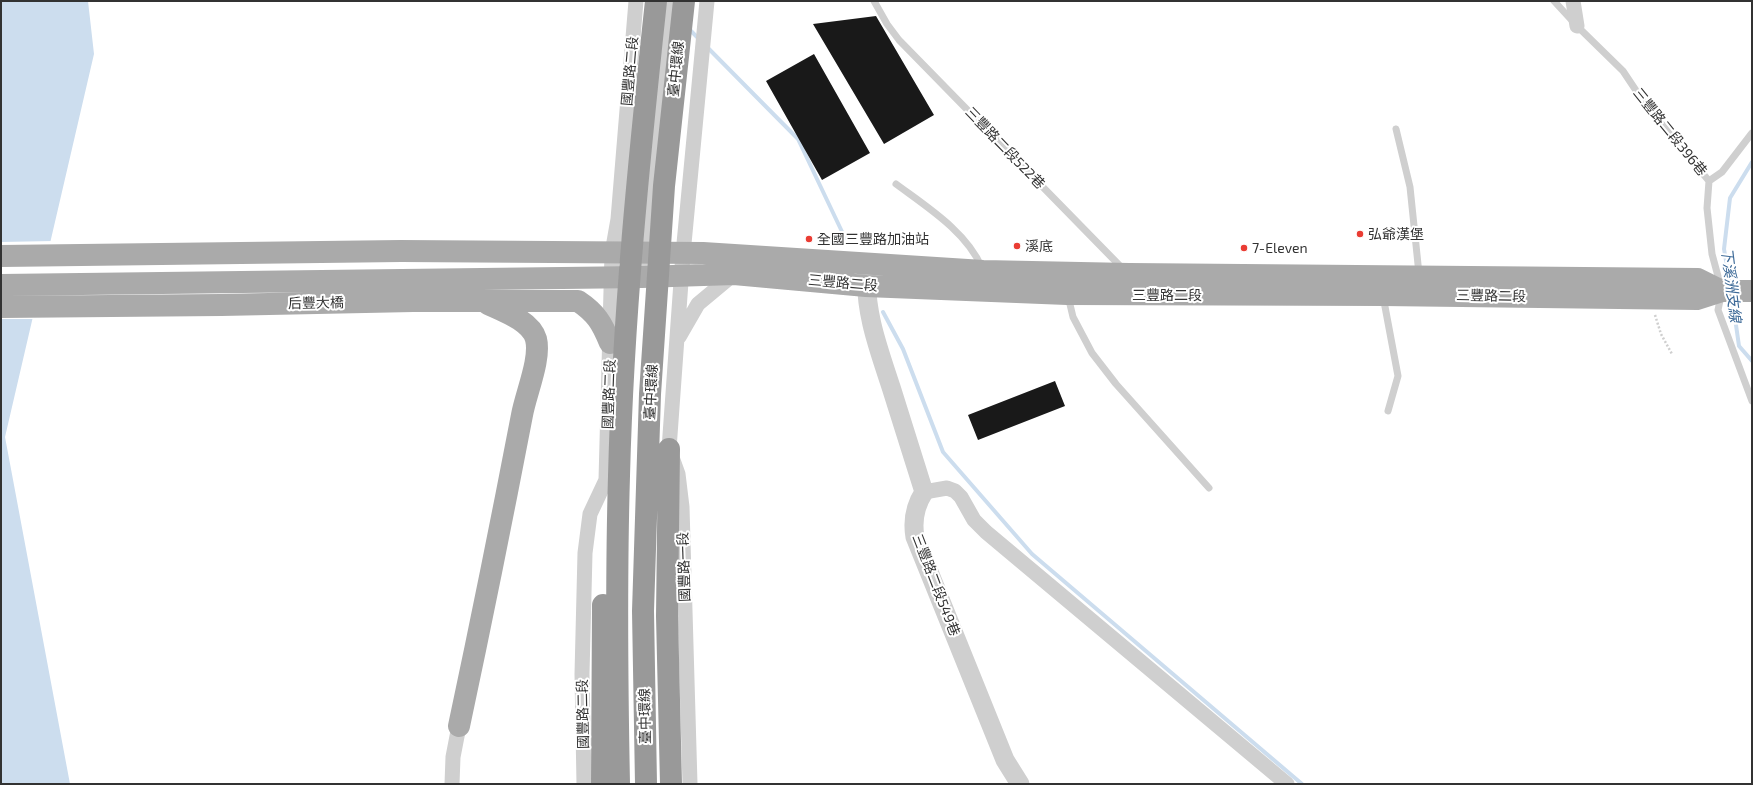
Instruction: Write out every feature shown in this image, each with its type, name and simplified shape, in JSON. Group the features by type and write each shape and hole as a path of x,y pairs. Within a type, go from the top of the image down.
{"highway":[{"name":"臺中環線","path":"619,784 617,659 619,476 627,315 637,175 656,1"},
{"name":"臺中環線","path":"646,784 643,611 644,531 650,394 664,186 684,1"},
{"path":"642,277 635,431 636,449 639,461 667,522"},
{"path":"669,449 667,522 671,784"},
{"path":"602,784 602,638 606,480"}],"main road":[{"path":"1,256 401,251 612,253"},
{"name":"三豐路二段","path":"612,253 703,253 982,270 1130,285 1382,285 1651,299 1697,299 1722,291 1752,291"},
{"name":"三豐路二段","path":"611,276 642,277 734,274 866,286 1067,294 1130,285"},
{"name":"后豐大橋","path":"1,285 611,276"},
{"name":"三豐路二段","path":"1382,285 1419,276 1698,279 1722,291"},
{"name":"后豐大橋","path":"1,307 229,305 414,301 578,302 589,309 602,323 610,343"},
{"path":"459,726 490,586 524,403 535,366 538,349 535,336 516,317 483,302"}],"street":[{"name":"國豐路二段","path":"584,784 582,674 585,553 590,514 606,480 612,253 618,219 636,1"},
{"path":"642,277 651,171 670,1"},
{"path":"675,352 707,1"},
{"path":"1573,1 1577,26"},
{"path":"867,263 866,286 877,344 924,492 947,488 955,491 961,497 974,520 986,532 1287,784"},
{"path":"675,352 680,334 698,304 734,274"},
{"name":"國豐路一段","path":"675,352 669,449 678,474 682,507 690,784"},
{"name":"三豐路二段549巷","path":"924,492 914,515 915,537 1005,760 1020,784"},
{"path":"452,784 453,757 459,726"}],"lane":[{"name":"三豐路二段522巷","path":"874,1 887,24 899,40 1130,285"},
{"name":"三豐路二段396巷","path":"1554,1 1623,71 1645,104 1710,181 1707,208 1712,254 1722,291"},
{"path":"1396,129 1410,187 1419,276"},
{"path":"1710,181 1722,172 1752,133"},
{"path":"896,184 931,211 956,233 976,255 982,270"},
{"path":"1382,285 1398,376 1388,411"},
{"path":"1722,291 1718,310 1752,401"},
{"path":"1067,294 1073,317 1092,353 1116,384 1209,488"}],"path":[{"path":"1651,299 1660,334 1672,354"}],"water":[{"path":"1,1 88,1 94,54 5,437 70,784 1,784"}],"pier":[{"path":"53,241 35,319 1,319 1,242"}],"building":[{"path":"876,16 934,115 884,144 813,24"},
{"path":"814,54 870,153 822,180 766,81"},
{"path":"1055,381 1065,406 978,440 968,415"}],"waterway":[{"path":"689,29 700,40"},
{"path":"707,47 798,139 845,238"},
{"name":"下溪洲支線","path":"1730,284 1724,249 1730,198 1752,162"},
{"name":"下溪洲支線","path":"1732,297 1739,346 1752,361"},
{"path":"883,312 903,349 943,452 1032,554 1302,784"}],"place":[{"name":"弘爺漢堡","path":"1360,234"},
{"name":"全國三豐路加油站","path":"809,239"},
{"name":"溪底","path":"1017,246"},
{"name":"7-Eleven","path":"1244,248"}]}
